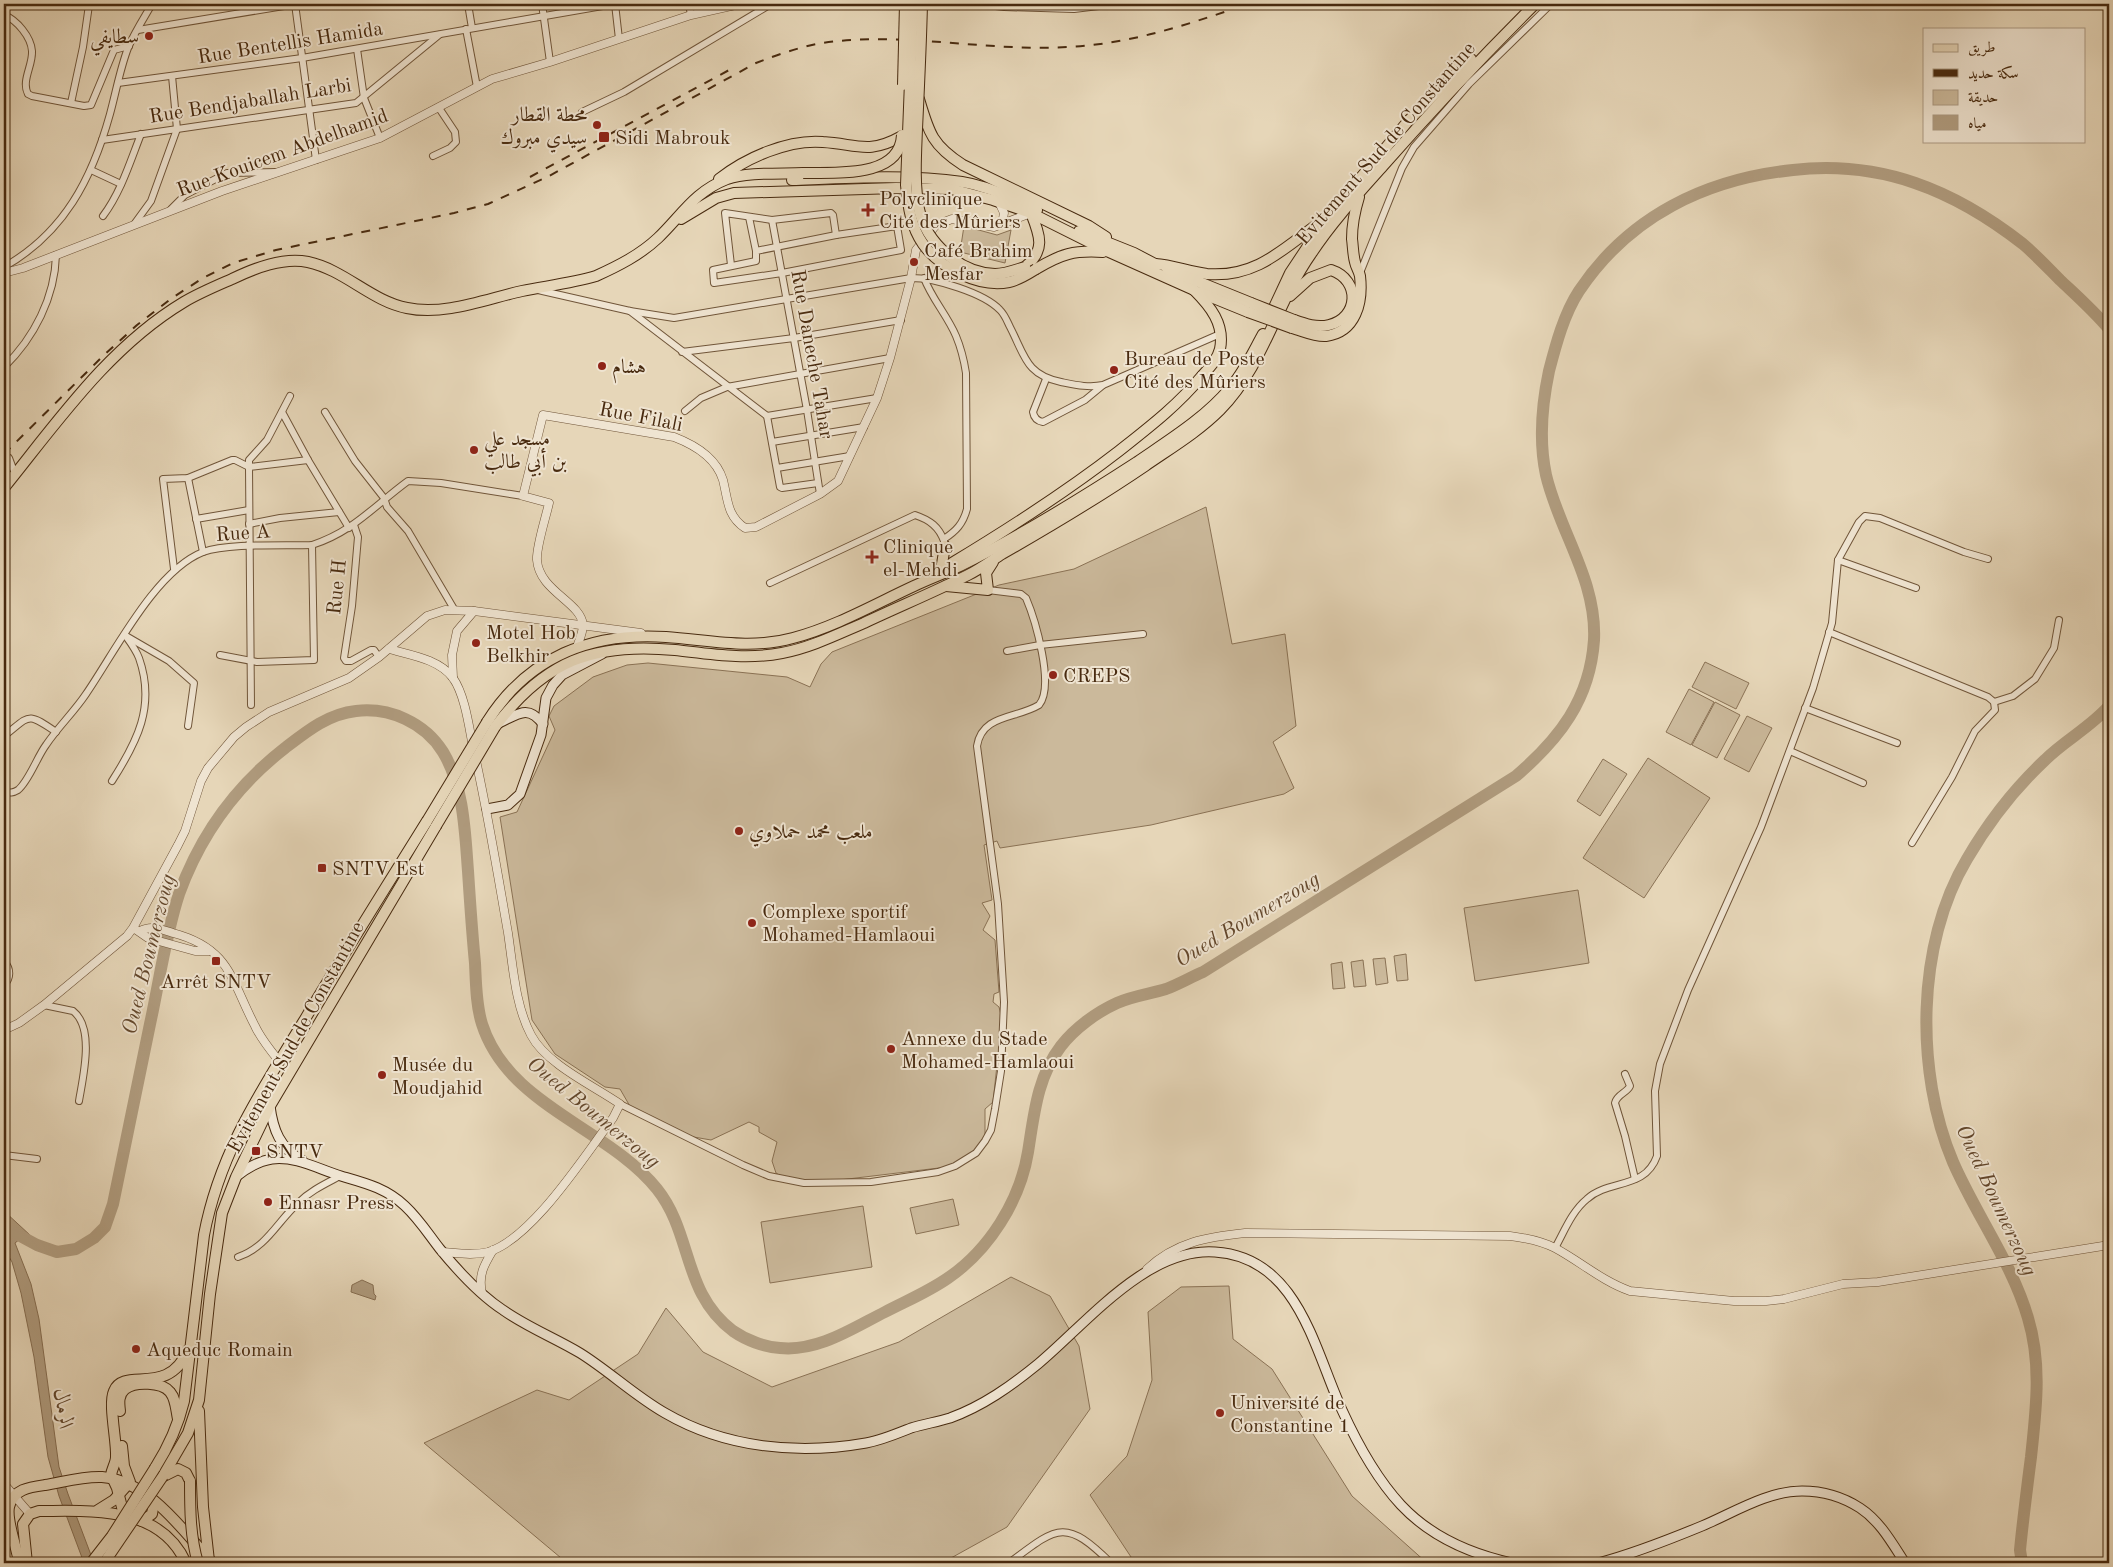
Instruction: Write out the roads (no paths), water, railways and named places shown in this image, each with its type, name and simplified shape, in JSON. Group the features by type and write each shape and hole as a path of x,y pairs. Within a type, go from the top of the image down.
{"main road":[{"path":"710,187 739,176 845,171 880,166 898,153 902,136 905,4"},
{"path":"913,4 906,185 908,208 915,229 924,244 936,258 948,267 968,276 994,283 1008,282 1024,277 1053,258 1065,254 1079,251 1109,252"},
{"path":"922,4 916,157 919,209 924,225 931,237 948,256 962,264 994,274 1025,267 1034,259 1040,238 1031,214"},
{"name":"Evitement Sud de Constantine","path":"493,724 500,702 520,680 536,668 577,647 605,638 629,636 665,637 744,645 768,643 809,633 958,567 1070,506 1166,442 1230,389 1263,333 1290,273 1326,218 1409,120 1526,4"},
{"name":"Evitement Sud de Constantine","path":"493,724 523,693 543,676 581,657 624,648 654,648 732,656 786,653 840,633 945,586 1003,554 1088,505 1202,427 1237,392 1250,373 1284,302 1310,254 1361,192 1479,59 1535,4"},
{"path":"918,96 928,128 945,154 963,165 1089,226 1125,249"},
{"path":"4,488 62,413 89,383 136,338 184,302 257,269 286,262 308,262 331,270 382,300 408,308 440,309 578,281 617,267 656,240 699,194 732,169 773,151 802,143 823,142 858,147 879,147 902,136"},
{"path":"670,226 711,192 740,183 847,178 936,179 963,182 1018,200 1080,231 1125,249 1250,308"},
{"path":"670,226 716,198 734,193 760,190 951,189 999,202 1031,214 1194,290 1250,308 1316,335 1325,336 1345,328 1352,320 1359,305 1360,274 1355,263 1352,236 1356,206 1361,192"},
{"path":"1155,264 1172,265 1207,274 1229,275 1241,272 1277,255 1326,218"},
{"path":"1284,302 1303,283 1322,272 1331,270 1340,273 1349,281 1352,290 1351,304 1347,315 1339,322 1327,326 1293,324"},
{"path":"918,584 1041,508 1091,472 1169,411 1189,392 1214,362 1220,349 1218,321 1211,308 1194,290"},
{"path":"941,570 944,543"},
{"path":"944,543 950,558 958,560"},
{"path":"945,586 988,590 987,570 1003,554"},
{"path":"488,809 508,804 520,794 543,724 546,698 562,675 609,650"},
{"path":"431,823 493,724 517,714 528,712 535,714 543,724"},
{"name":"Evitement Sud de Constantine","path":"92,1563 112,1536 155,1468 179,1424 192,1342 204,1235 214,1193 242,1123 279,1061 431,823"},
{"name":"Evitement Sud de Constantine","path":"104,1563 163,1476 188,1433 199,1400 222,1212 236,1176 270,1106 431,823"},
{"path":"270,1106 273,1124 279,1140 291,1154 313,1166"},
{"path":"236,1176 247,1168 270,1159 282,1158 376,1186 405,1205 442,1252 482,1293 502,1310 582,1354 659,1410 686,1425 714,1436 770,1447 817,1448 868,1443 947,1418 992,1398 1037,1365 1145,1271 1183,1254 1219,1252 1240,1257 1272,1275 1286,1289 1297,1305 1342,1410 1382,1481 1397,1501 1423,1525 1449,1541 1483,1555 1512,1563"},
{"path":"124,1515 111,1473 116,1460 112,1400 114,1389 128,1380 158,1378 170,1374 184,1360 192,1342"},
{"path":"98,1510 119,1496 129,1484 130,1478 124,1466 123,1458 119,1403 125,1389 135,1385 153,1384 166,1388 174,1399 179,1424"},
{"path":"199,1400 198,1428 202,1498 210,1561"},
{"path":"163,1476 178,1469 186,1473 190,1481 190,1515 193,1546 198,1563"},
{"path":"18,1563 8,1512 14,1496 18,1492 30,1487 90,1478 112,1479 129,1484 154,1502 181,1527 210,1561"},
{"path":"1598,1563 1625,1556 1756,1502 1780,1494 1802,1491 1824,1493 1843,1498 1860,1508 1873,1518 1888,1536 1905,1563"},
{"path":"142,1521 152,1514 154,1502"},
{"path":"27,1563 23,1524 35,1512 98,1510 142,1521 167,1536 186,1563"}],"street":[{"path":"72,103 84,46 89,4"},
{"path":"4,267 30,250 65,215 78,197 91,170 102,140 129,46 152,4"},
{"path":"138,30 295,4 316,160"},
{"path":"468,4 476,87"},
{"path":"542,4 550,62"},
{"path":"614,4 619,39"},
{"name":"Rue Bentellis Hamida","path":"118,83 302,58 614,4"},
{"path":"689,4 691,15"},
{"name":"Rue Kouicem Abdelhamid","path":"4,273 56,255 171,209 380,138 492,79 550,62 691,15 740,4"},
{"path":"582,112 624,92 771,4"},
{"path":"979,4 1074,9 1115,4"},
{"path":"1360,274 1402,168 1414,147 1469,84 1552,4"},
{"path":"4,15 12,18 22,30 32,51 26,87 28,94 84,106 91,105 114,50 129,46"},
{"name":"Rue Bendjaballah Larbi","path":"102,140 356,103 440,35"},
{"path":"357,49 364,98 380,138"},
{"path":"135,223 151,201 177,129 172,76"},
{"path":"433,156 450,148 456,142 455,132 439,108"},
{"path":"103,216 121,184 141,134"},
{"path":"91,170 121,184"},
{"path":"171,209 185,195 227,173 283,172"},
{"path":"999,202 1004,213 1002,224"},
{"path":"731,265 724,213 772,220 831,213 833,215 836,235"},
{"name":"Rue Filali","path":"523,496 544,415 674,437 693,444 716,466 722,478 730,513 737,523 745,528 756,527 820,494 838,481 877,398 890,358 911,278 916,250 936,225 952,219 994,227 1031,214"},
{"path":"749,217 756,251 756,261 713,270 716,284 901,250 897,226 836,235 756,251"},
{"name":"Rue Daneche Tahar","path":"772,220 788,299 820,494"},
{"path":"4,366 35,326 46,304 54,277 56,255"},
{"path":"532,289 630,311 674,318 911,278 924,278 992,302 1002,312 1034,372 1046,379 1091,387 1103,385 1220,334"},
{"path":"770,583 915,516 926,519 936,526 944,543 964,520 967,509 966,373 955,334 934,301 924,278"},
{"path":"630,311 767,416 780,486 782,488 818,483"},
{"path":"682,352 794,338 900,320"},
{"path":"686,411 701,398 727,387 890,358"},
{"path":"1046,379 1033,412 1036,419 1043,422 1085,400 1103,385"},
{"path":"251,705 249,460 267,440 290,396"},
{"path":"767,416 877,398"},
{"path":"282,412 339,512 352,527"},
{"path":"325,412 355,461 384,498 387,507 408,532 454,609"},
{"path":"772,442 811,434 864,427"},
{"path":"777,468 850,456"},
{"path":"9,458 14,474"},
{"path":"174,569 163,479 188,478 232,460 236,460 249,467 308,460"},
{"path":"188,478 203,552"},
{"name":"Rue A","path":"4,792 12,793 20,788 46,744 85,696 144,605 174,569 203,552 220,548 312,545 352,527 384,498 408,481 523,496"},
{"path":"523,496 549,503 537,559 540,574 552,590 579,614 583,626 577,647"},
{"path":"196,519 249,510"},
{"path":"249,524 280,518 339,512"},
{"path":"1555,1248 1570,1220 1587,1198 1650,1171 1657,1156 1656,1077 1667,1042 1688,990 1761,827 1790,751 1829,632 1834,607 1838,560 1859,522 1865,516 1880,518 1964,552 1988,559"},
{"name":"Rue H","path":"352,527 358,537 352,606 343,652 344,658 349,662 369,650 374,650 379,657"},
{"path":"220,655 252,662 314,660 312,545"},
{"path":"1838,560 1916,588"},
{"path":"474,611 457,631 452,655 453,678 463,702 488,809 514,975 521,1006 531,1036 550,1057 620,1104 768,1176 804,1184 871,1182 938,1172 955,1166 976,1152 988,1135 995,1110 1000,1071 1004,1002 998,904 977,746 978,736 985,726 1028,711 1039,705 1043,701 1045,680 1040,645 1026,598 1020,594 988,590"},
{"path":"136,930 185,831 201,781 208,768 234,737 264,715 338,684 362,670 427,616 436,612 454,609 665,637"},
{"path":"1994,702 2012,696 2035,679 2054,648 2059,620"},
{"path":"1829,632 1988,697 1994,702"},
{"path":"1007,651 1040,645 1143,634"},
{"path":"125,635 169,661 194,683 188,726"},
{"path":"112,781 131,752 141,726 146,688 138,657 125,635"},
{"path":"389,649 423,658 439,665 453,678"},
{"path":"1912,843 1952,777 1975,731 1994,710 1994,702"},
{"path":"1805,708 1897,743"},
{"path":"4,736 22,720 29,717 37,718 56,732"},
{"path":"1790,751 1863,784"},
{"path":"4,1030 19,1024 44,1005 127,936 136,930 155,928 193,938 204,944 228,970 261,1037 279,1061"},
{"path":"136,930 152,939 201,952 210,951"},
{"path":"4,961 10,973 4,985"},
{"path":"44,1005 73,1010 82,1022 86,1060 79,1101"},
{"path":"1625,1074 1630,1086 1629,1089 1619,1095 1615,1103 1626,1136 1635,1179"},
{"path":"482,1293 480,1283 482,1267 493,1250 534,1221 585,1155 620,1104"},
{"path":"4,1155 37,1159"},
{"path":"238,1257 255,1250 262,1244 306,1195 340,1176"},
{"path":"1145,1271 1161,1256 1175,1248 1213,1236 1245,1233 1510,1236 1526,1238 1555,1248 1616,1286 1630,1291 1746,1302 1784,1299 1843,1284 1878,1282 2109,1245"},
{"path":"442,1252 464,1254 493,1250"},
{"path":"4,1484 14,1496 35,1512"},
{"path":"1009,1563 1039,1540 1057,1533 1067,1532 1074,1532 1088,1541 1111,1563"}],"water":[{"path":"4,1211 31,1236 26,1243 20,1239 15,1243 31,1284 39,1319 59,1467 94,1563 84,1563 59,1496 48,1457 34,1357 21,1293 12,1262 4,1248"},
{"path":"362,1280 373,1285 376,1296 375,1300 351,1292 352,1285"}],"waterway":[{"name":"Oued Boumerzoug","path":"4,1229 37,1245 57,1252 76,1249 94,1238 105,1227 113,1204 170,925 179,894 198,852 209,832 235,796 267,763 318,724 346,713 369,710 394,715 417,725 435,742 450,766 459,795 464,825 479,1009 482,1024 495,1052 513,1076 536,1096 636,1167 657,1189 669,1206 696,1281 705,1299 717,1316 733,1331 755,1342 780,1348 808,1346 835,1338 948,1278 963,1267 989,1239 1010,1206 1018,1188 1028,1152 1038,1097 1047,1070 1061,1046 1080,1027 1094,1016 1117,1003 1166,989 1203,972 1516,776 1559,733 1579,700 1591,662 1594,640 1590,597 1584,576 1559,516 1546,475 1542,436 1543,410 1549,371 1561,329 1579,291 1599,265 1621,242 1646,222 1700,192 1730,182 1761,175 1825,168 1856,170 1886,175 1915,183 1943,194 1997,225 2033,253 2109,329"},
{"name":"Oued Boumerzoug","path":"2022,1563 2020,1550 2036,1404 2035,1353 2028,1318 2013,1278 1962,1182 1941,1127 1932,1089 1927,1049 1930,968 1938,930 1950,893 1967,859 1984,832 2003,806 2034,771 2109,706"}],"tunnel":[{"path":"4,453 9,458"}],"railway":[{"path":"4,454 137,325 172,298 203,278 233,263 276,250 454,213 488,204 549,176 756,63 772,57 822,43 853,40 914,40 1037,48 1091,45 1160,32 1248,4"},
{"path":"530,177 731,69"}],"place":[{"name":"سطايفي","path":"149,36"},
{"name":"محطة القطار سيدي مبروك","path":"597,125"},
{"name":"Sidi Mabrouk","path":"604,137"},
{"name":"Polyclinique Cité des Mûriers","path":"868,210"},
{"name":"Café Brahim Mesfar","path":"914,262"},
{"name":"هشام","path":"602,366"},
{"name":"Bureau de Poste Cité des Mûriers","path":"1114,370"},
{"name":"مسجد علي بن أبي طالب","path":"474,450"},
{"name":"Clinique el-Mehdi","path":"872,557"},
{"name":"Motel Hob Belkhir","path":"476,643"},
{"name":"CREPS","path":"1053,675"},
{"name":"ملعب محمد حملاوي","path":"739,831"},
{"name":"SNTV Est","path":"322,868"},
{"name":"Complexe sportif Mohamed-Hamlaoui","path":"752,923"},
{"name":"Arrêt SNTV","path":"216,961"},
{"name":"Annexe du Stade Mohamed-Hamlaoui","path":"891,1049"},
{"name":"Musée du Moudjahid","path":"382,1075"},
{"name":"SNTV","path":"256,1151"},
{"name":"Ennasr Press","path":"268,1202"},
{"name":"Aqueduc Romain","path":"136,1349"},
{"name":"Université de Constantine 1","path":"1220,1413"}],"water label":[{"name":"الرمال","path":"64,1409"}]}
